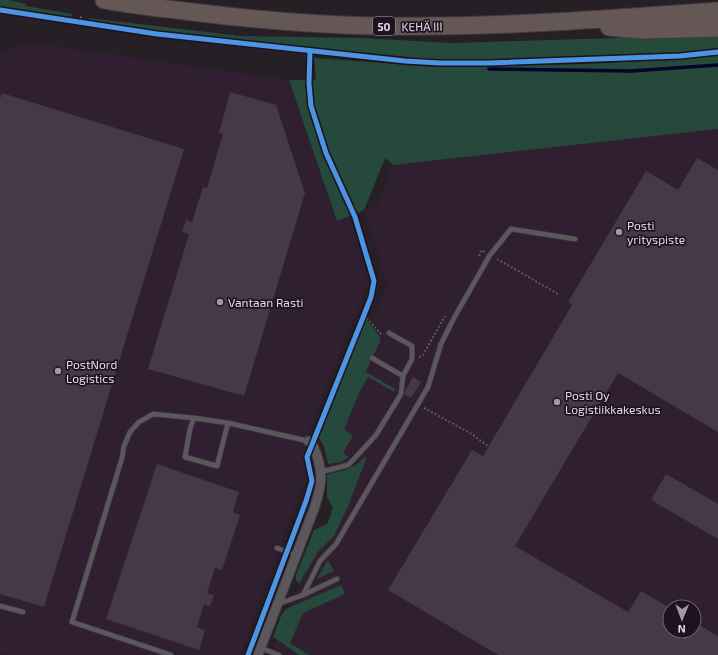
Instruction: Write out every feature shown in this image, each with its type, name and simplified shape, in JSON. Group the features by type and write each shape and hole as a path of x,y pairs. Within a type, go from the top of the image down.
{"highway":[{"name":"KEHÄ III","path":"104,0 223,16 320,24 378,26 429,26 545,22 718,11"},
{"path":"545,22 640,30 718,28"}],"street":[{"path":"260,651 320,490 321,472 319,460 312,443 308,442"}],"lane":[{"path":"303,595 320,561 336,544 428,387 441,344 490,255 511,229 575,239"},
{"path":"321,472 348,465 376,435 401,394 403,376 412,359 412,346 389,333"},
{"path":"372,358 403,376"},
{"path":"171,655 72,622 122,458 124,446 130,432 139,422 153,414 228,423 308,442"},
{"path":"194,418 190,429 185,457 217,466 228,423"},
{"path":"277,548 296,555"},
{"path":"278,604 303,595 337,579"},
{"path":"0,606 23,612"},
{"path":"260,651 278,655"}],"path":[{"path":"78,22 82,15"},
{"path":"71,21 86,24"},
{"path":"361,322 366,309"},
{"path":"364,315 381,334 389,333"},
{"path":"426,408 470,433 488,446"}],"shaded area":[{"path":"25,42 289,80 337,221 349,217 369,281 312,424 303,453 306,478 240,655 10,655 0,653 0,53"},
{"path":"718,129 718,655 271,655 319,533 329,532 338,508 331,499 329,431 387,283 364,210 378,205 393,165"}],"green space":[{"path":"0,0 8,0 26,4 26,6 72,14 71,19 0,8"},
{"path":"89,18 240,36 360,38 453,43 718,35 718,48 691,52 502,59 427,59 203,37 89,22"},
{"path":"718,55 718,129 393,165 385,158 364,210 337,221 289,80 316,80 314,58 438,67 587,64 699,58"},
{"path":"365,320 367,320 380,337 380,342 366,372 395,389 394,392 368,377 359,393 344,429 353,436 343,453 349,457 341,462 328,464 324,446 319,438"},
{"path":"364,457 367,458 349,504 334,536 318,552 299,584 296,580 296,575 314,530 327,524 333,508 327,497 328,474 352,467"},
{"path":"328,560 334,571 317,579 317,578"},
{"path":"341,585 345,593 343,595 303,613 290,643 309,655 299,655 273,637 281,616 286,609"}],"building":[{"name":"Vantaan Rasti","path":"230,92 276,105 305,193 244,396 148,369 189,234 182,232 186,220 192,222 203,187 207,188 223,134 219,133"},
{"name":"PostNord Logistics","path":"2,93 184,149 44,607 0,594 0,99"},
{"name":"Posti Oy Logistiikkakeskus","path":"697,158 718,170 718,432 618,373 515,546 628,612 641,591 662,603 662,639 702,639 702,627 718,636 718,655 498,655 388,590 472,450 483,456 572,305 568,302 646,171 678,190"},
{"path":"413,377 421,382 411,398 405,395 405,391"},
{"path":"157,464 239,492 233,512 240,515 222,570 215,568 207,593 214,595 210,606 204,604 197,627 205,630 199,650 106,619"},
{"path":"666,474 718,504 718,539 651,500"}],"waterway":[{"path":"489,69 631,71 718,65"}],"cycle path":[{"path":"0,10 157,34 405,61 489,63 680,56 718,52"},
{"path":"248,655 306,501 312,481 307,457 371,297 374,281 355,217 326,153 311,106 309,83 310,51"}],"place":[{"name":"Posti yrityspiste","path":"619,232"},
{"name":"Vantaan Rasti","path":"220,302"},
{"name":"PostNord Logistics","path":"58,371"},
{"name":"Posti Oy Logistiikkakeskus","path":"557,402"}]}
